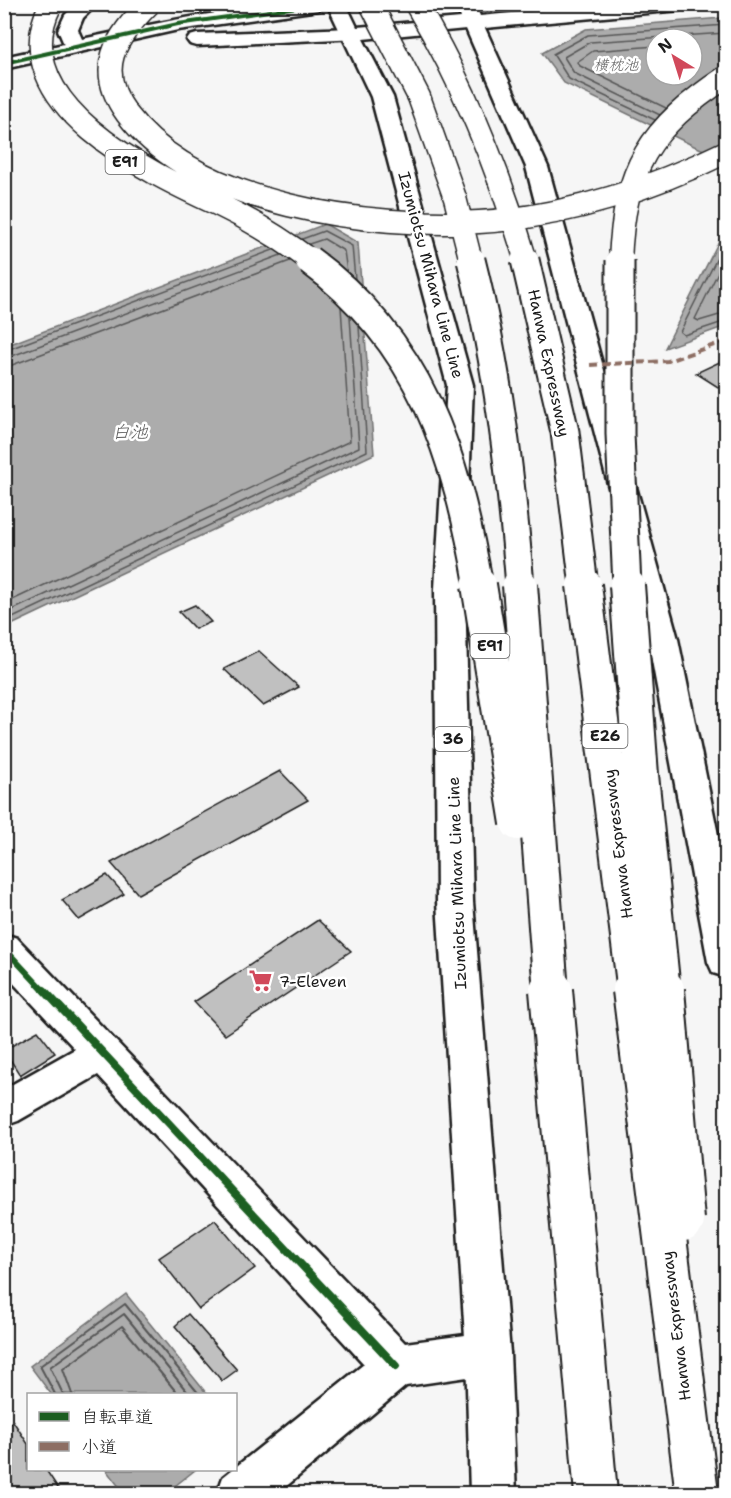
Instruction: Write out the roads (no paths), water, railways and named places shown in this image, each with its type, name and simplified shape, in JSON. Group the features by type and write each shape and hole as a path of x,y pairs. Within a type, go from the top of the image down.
{"main road":[{"path":"25,82 20,52 27,32 40,13 51,4"},
{"path":"75,46 68,30 75,15 88,4"},
{"name":"E91","path":"149,4 119,37 111,56 110,75 114,95 124,111 156,144 178,159 239,188 279,201 359,217 403,222 493,221 539,216 634,193 726,152"},
{"path":"4,63 178,24 319,4"},
{"name":"Izumiotsu Mihara Line Line","path":"336,4 382,97 460,385 450,589 455,902 488,1353 493,1494"},
{"path":"371,4 414,90 444,164 469,247 503,427 517,560 557,1070 596,1494"},
{"name":"Hanwa Expressway","path":"416,4 459,79 495,161 545,330 565,432 697,1494"},
{"path":"75,46 351,34 468,13 680,4"},
{"path":"468,13 537,167 663,639 726,962"},
{"path":"692,1453 680,1141 650,872 626,573 619,418 619,295 624,213 641,158 656,135 677,113 726,77"},
{"name":"E91","path":"44,112 67,130 102,151 241,216 319,266 358,300 389,337 420,385 450,459 480,585 557,1070"},
{"path":"4,948 396,1366"},
{"path":"4,1109 102,1053"},
{"path":"240,1494 396,1366 488,1353"}],"water":[{"name":"横枕池","path":"722,18 726,20 726,159 694,146 564,83 542,53 586,29"},
{"name":"白池","path":"325,224 358,243 374,454 5,628 5,346"},
{"path":"726,227 726,326 665,348"},
{"path":"126,1294 206,1393 50,1393 30,1366"},
{"path":"107,1471 194,1471 166,1493 124,1493"}],"place":[{"name":"7-Eleven","path":"261,981"}]}
